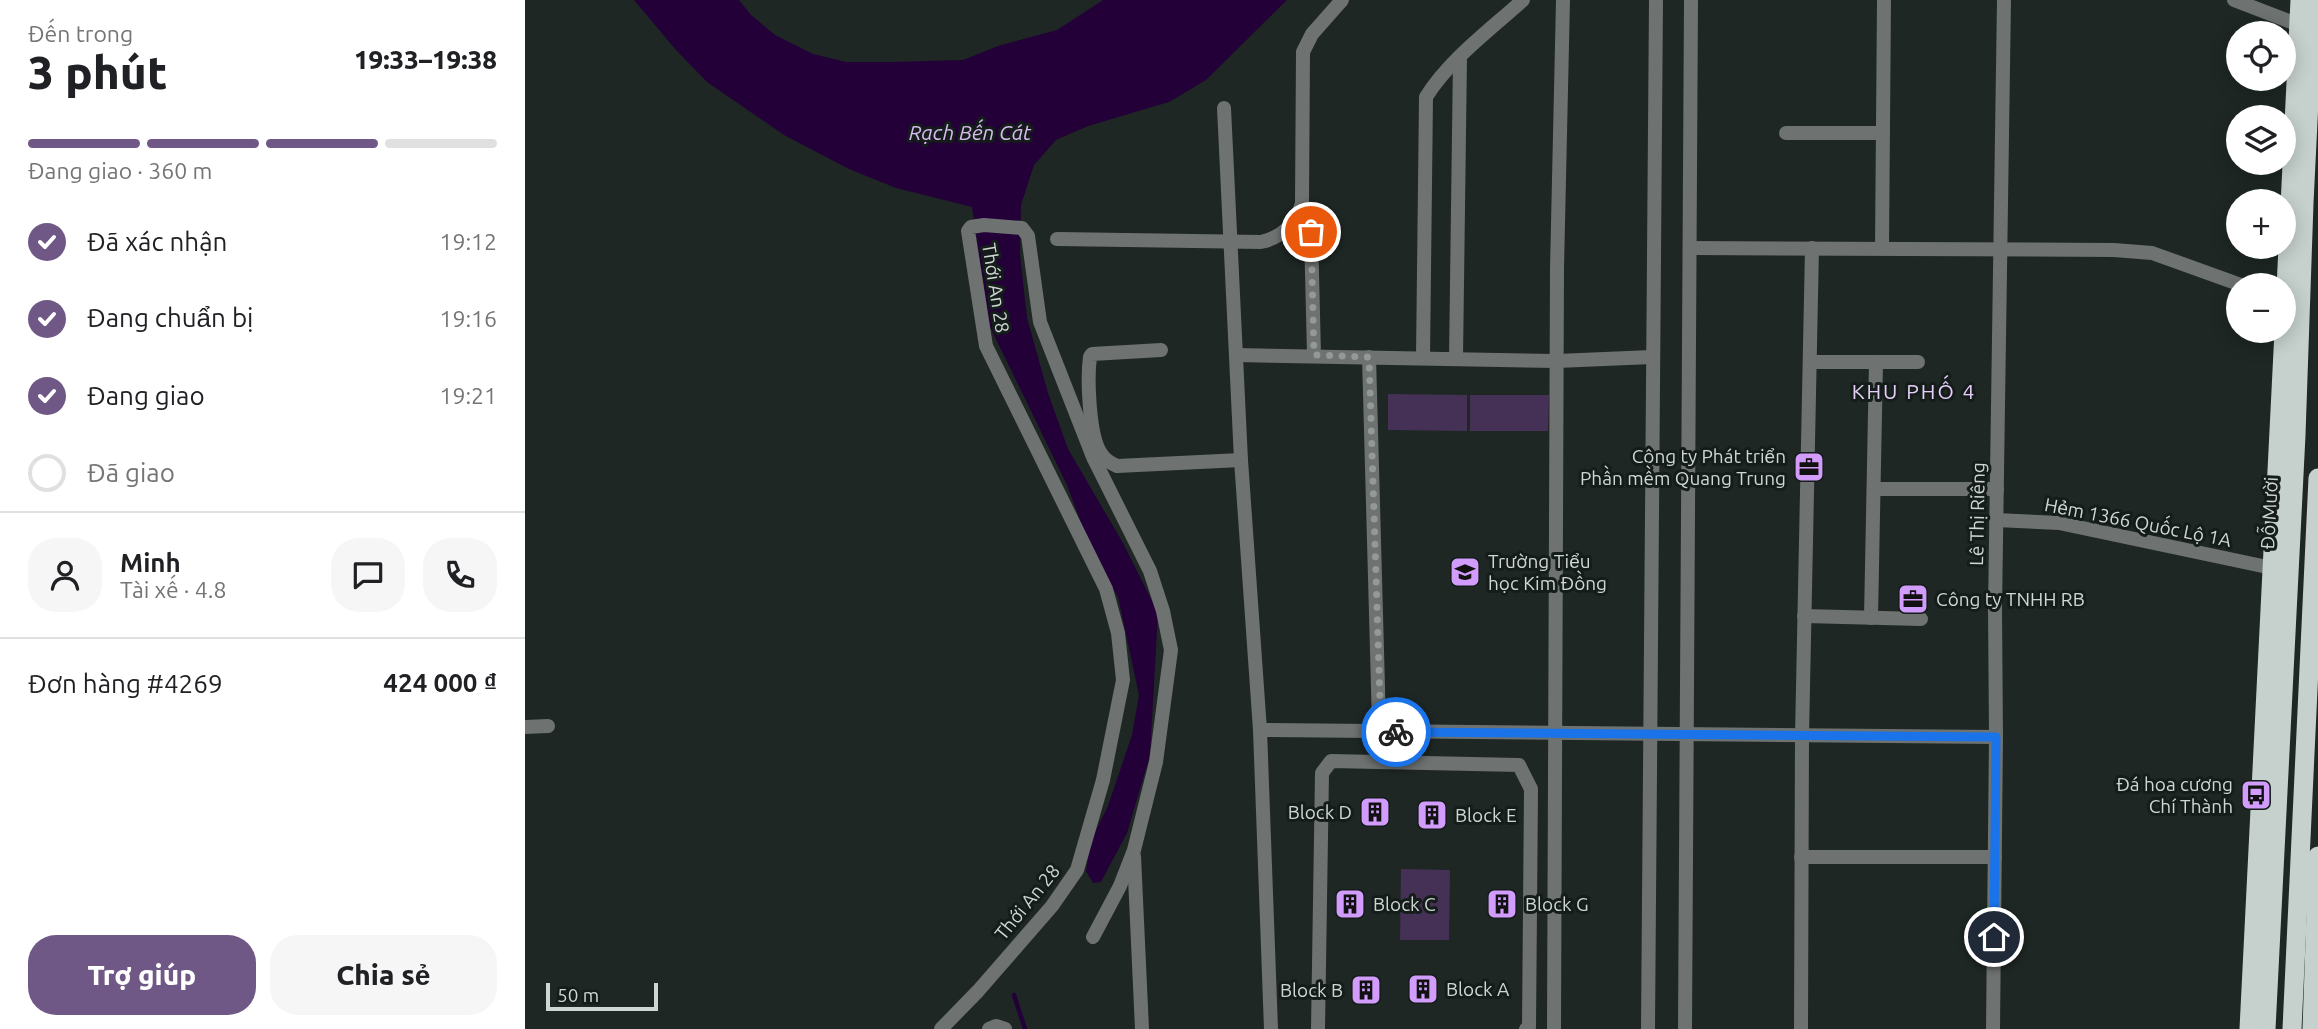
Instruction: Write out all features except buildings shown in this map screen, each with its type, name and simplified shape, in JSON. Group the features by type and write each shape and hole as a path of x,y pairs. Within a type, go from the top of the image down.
{"highway":[{"name":"Đỗ Mười","path":"2286,273 2300,0"},
{"name":"Đỗ Mười","path":"2266,1029 2295,462 2314,0"},
{"name":"Đỗ Mười","path":"2249,1029 2283,343"},
{"path":"2292,1029 2318,478"},
{"path":"2312,1029 2318,856"}],"street":[{"path":"1057,239 1230,242 1273,239 1285,232 1300,214 1302,203 1303,52 1312,34 1342,0"},
{"path":"1423,358 1426,97 1433,85 1460,57 1523,0"},
{"path":"1554,1029 1557,361 1563,0"},
{"path":"1648,1029 1656,0"},
{"path":"1685,1029 1691,0"},
{"path":"1882,248 1884,0"},
{"name":"Lê Thị Riêng","path":"1993,1029 1996,520 2004,0"},
{"path":"2234,0 2299,25"},
{"path":"1456,359 1460,57"},
{"path":"1224,108 1241,460 1260,730 1271,1029"},
{"path":"1786,133 1883,133"},
{"path":"1300,214 1311,232 1314,355"},
{"name":"Thới An 28","path":"941,1029 1052,906 1077,870 1103,780 1123,680 1118,633 1106,589 986,346 968,231 971,227 984,225 1022,228 1028,236 1040,322 1093,457 1150,571 1163,611 1171,650 1156,762 1134,850 1120,886 1093,937"},
{"path":"1690,248 2114,250 2152,253 2226,280"},
{"path":"1801,1029 1802,736 1812,248"},
{"path":"1161,350 1092,354 1090,357 1091,416 1096,443 1104,458 1117,466 1241,460"},
{"path":"1236,355 1557,361 1652,357"},
{"path":"1369,357 1380,761"},
{"path":"1810,362 1918,362"},
{"path":"1871,618 1876,362"},
{"path":"1874,489 1997,489"},
{"name":"Hẻm 1366 Quốc Lộ 1A","path":"1996,520 2059,523 2272,568"},
{"path":"1804,616 1921,620"},
{"path":"525,727 548,726"},
{"path":"1260,730 1996,737"},
{"path":"1318,1029 1321,773 1331,761 1519,765 1531,789 1529,1027 1526,1029"},
{"path":"1134,850 1142,1029"},
{"path":"1801,857 1995,857"},
{"path":"989,1029 996,1026 1005,1029"}],"shaded area":[{"path":"1388,394 1467,395 1467,431 1388,430"},
{"path":"1470,395 1549,395 1548,431 1470,431"},
{"path":"1401,869 1450,870 1449,940 1400,940"}],"water":[{"name":"Rạch Bến Cát","path":"634,0 739,0 751,15 775,35 813,54 846,62 891,62 963,60 998,46 1057,30 1103,0 1287,0 1206,80 1169,102 1088,126 1056,140 1034,165 1021,205 1020,255 1027,318 1048,393 1068,449 1123,543 1158,613 1150,755 1127,833 1101,882 1093,883 1086,871 1090,842 1108,806 1132,735 1139,695 1118,597 1093,555 1067,485 990,327 972,207 896,188 849,169 784,135 707,82"}],"waterway":[{"path":"1014,995 1025,1029"}],"way so far":[{"path":"1311,232 1314,355 1369,357 1381,732 1396,732"}],"place":[{"name":"Công ty Phát triển Phần mềm Quang Trung","path":"1809,467"},
{"name":"Trường Tiểu học Kim Đồng","path":"1465,572"},
{"name":"Công ty TNHH RB","path":"1913,599"},
{"name":"Đá hoa cương Chí Thành","path":"2256,795"},
{"name":"Block D","path":"1375,812"},
{"name":"Block E","path":"1432,815"},
{"name":"Block C","path":"1350,904"},
{"name":"Block G","path":"1502,904"},
{"name":"Block A","path":"1423,989"},
{"name":"Block B","path":"1366,990"}],"district":[{"name":"KHU PHỐ 4","path":"1914,391"}],"route":[{"path":"1396,732 1996,737 1994,937"}]}
